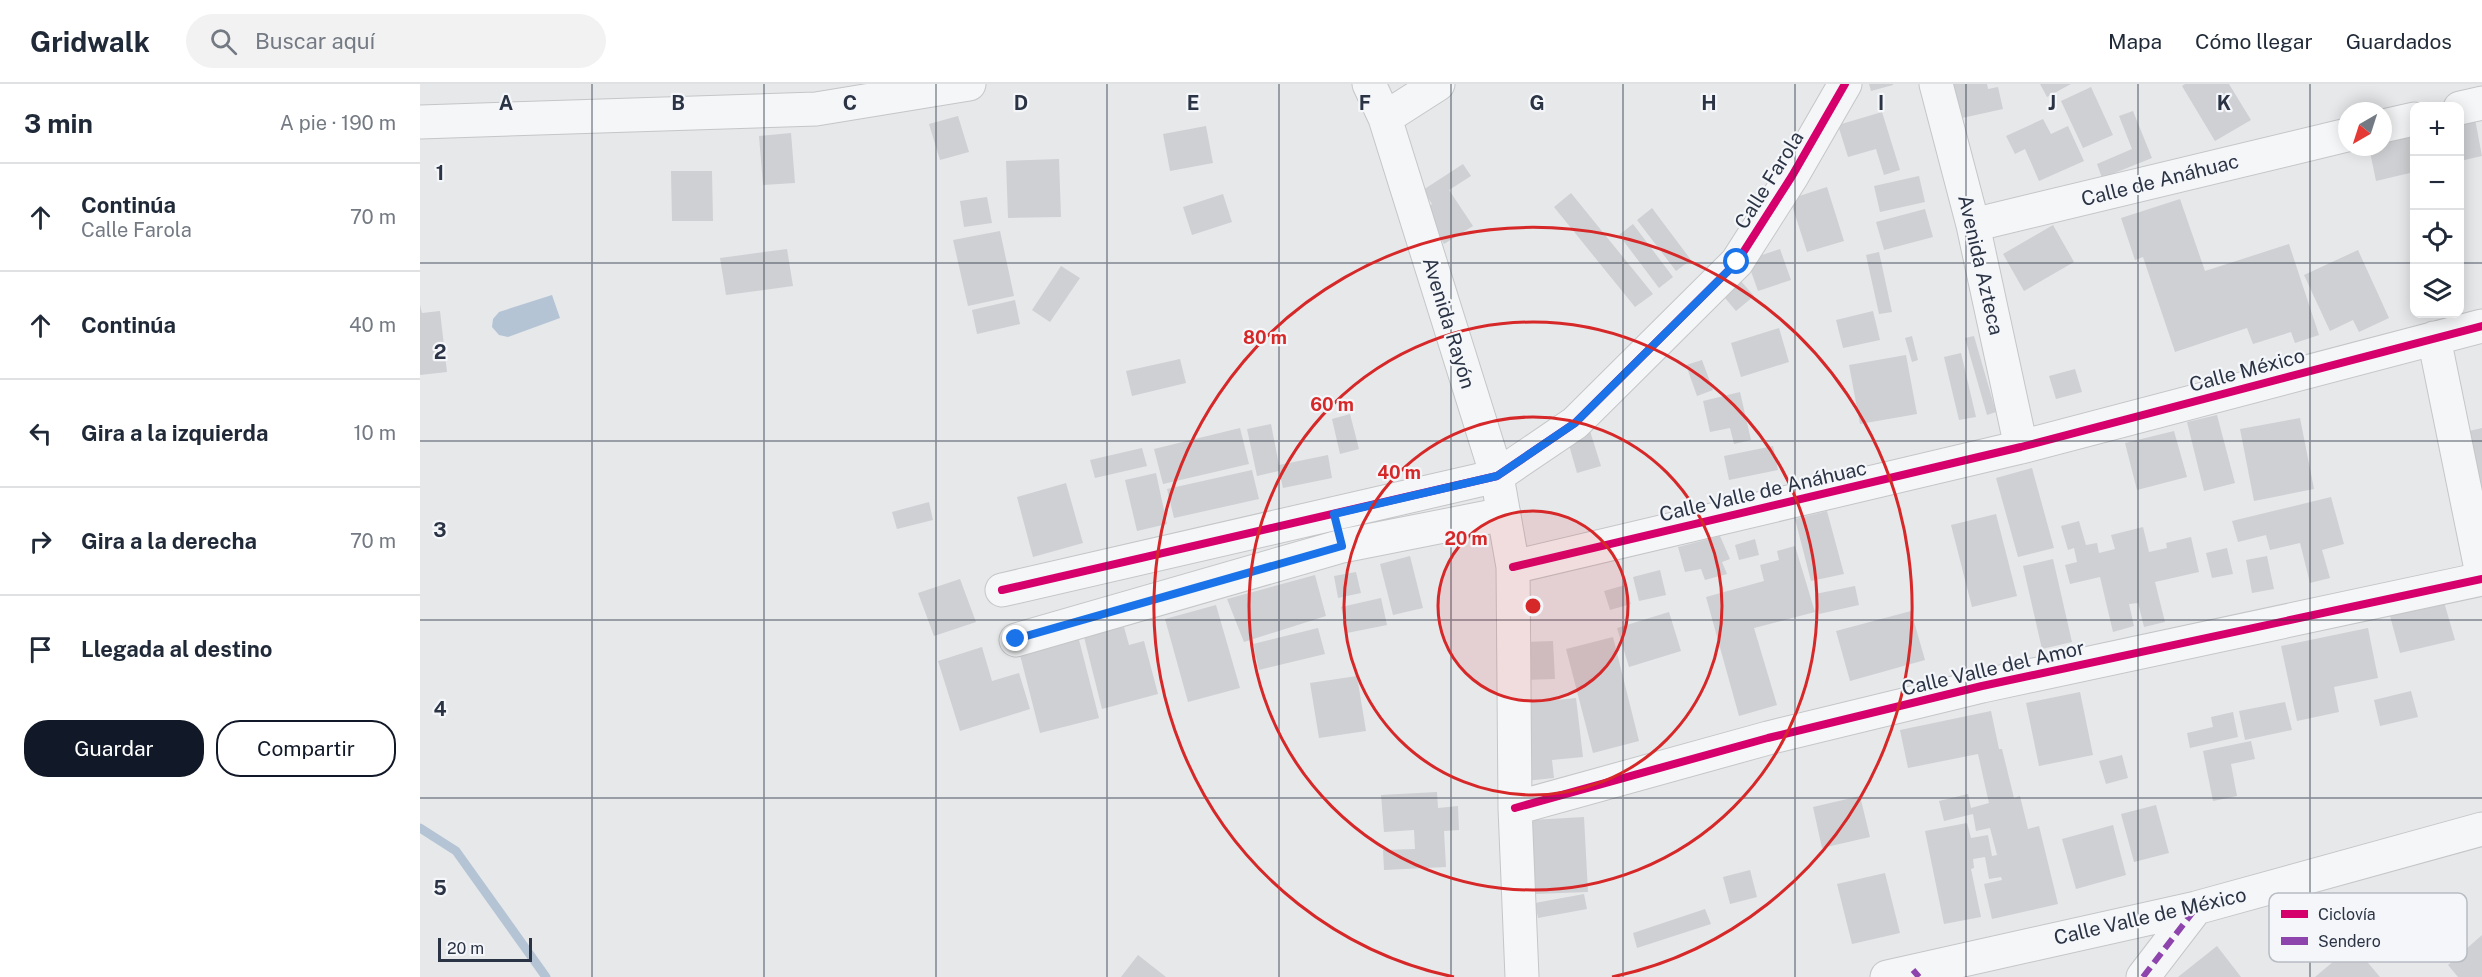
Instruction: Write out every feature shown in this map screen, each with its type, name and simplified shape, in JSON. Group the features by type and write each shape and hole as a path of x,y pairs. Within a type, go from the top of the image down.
{"street":[{"path":"420,122 816,109 969,84"},
{"name":"Avenida Rayón","path":"1369,84 1384,118 1497,476 1504,514 1513,567 1515,808 1522,977"},
{"path":"1384,118 1438,84"},
{"name":"Calle Farola","path":"1497,476 1575,423 1737,262 1792,176 1845,84"},
{"name":"Avenida Azteca","path":"1936,84 1973,225 2021,447"},
{"path":"2464,107 2482,103"},
{"path":"2392,124 2410,120"},
{"name":"Calle de Anáhuac","path":"1973,225 2338,137"},
{"name":"Calle México","path":"2021,447 2482,326"},
{"path":"2434,338 2482,574"},
{"name":"Calle Valle de Anáhuac","path":"1513,567 2021,447"},
{"path":"1002,590 1497,476"},
{"path":"1334,514 1342,546"},
{"path":"1016,639 1342,546 1504,514"},
{"name":"Calle Valle del Amor","path":"1515,808 1768,738 1982,686 2482,579"},
{"name":"Calle Valle de México","path":"1906,975 2196,908 2482,829"},
{"path":"2143,977 2196,908"}],"water":[{"path":"552,295 560,318 508,337 499,335 492,327 493,319 499,312"}],"building":[{"path":"1869,84 1893,84 1893,85 1871,91"},
{"path":"1945,84 1987,84 1988,89 1998,87 2003,109 1953,120"},
{"path":"2040,84 2071,84 2047,97"},
{"path":"2185,84 2229,84 2251,120 2215,141 2182,86"},
{"path":"2091,87 2113,135 2083,148 2061,101"},
{"path":"2133,111 2152,158 2102,178 2097,164 2132,149 2119,116"},
{"path":"1882,112 1900,170 1884,175 1876,149 1848,157 1838,125"},
{"path":"958,116 969,152 940,160 929,124"},
{"path":"2043,119 2051,134 2068,126 2084,161 2039,181 2025,149 2015,154 2006,136"},
{"path":"2475,119 2482,156 2464,160 2464,122"},
{"path":"1206,126 1213,163 1170,171 1163,134"},
{"path":"791,133 795,183 763,185 759,136"},
{"path":"2410,134 2410,173 2376,181 2371,156 2392,156 2392,139"},
{"path":"1059,159 1061,217 1008,218 1006,161"},
{"path":"1463,164 1471,176 1449,190 1473,226 1444,244 1423,210 1432,204 1423,190"},
{"path":"671,171 712,171 713,221 672,221"},
{"path":"1919,176 1925,202 1880,212 1874,186"},
{"path":"1827,187 1844,241 1807,252 1790,199"},
{"path":"1571,193 1653,294 1635,307 1554,207"},
{"path":"1223,194 1232,222 1192,235 1183,207"},
{"path":"987,197 992,223 964,227 960,201"},
{"path":"2180,199 2205,271 2289,244 2319,335 2295,343 2291,332 2253,344 2247,328 2175,352 2143,257 2135,260 2121,218"},
{"path":"1652,208 1691,260 1676,271 1637,220"},
{"path":"1925,209 1933,237 1884,250 1876,222"},
{"path":"1633,224 1673,277 1659,288 1619,235"},
{"path":"2053,225 2074,262 2024,291 2003,254"},
{"path":"1000,231 1014,296 968,306 953,240"},
{"path":"787,249 793,286 726,295 720,258"},
{"path":"1780,249 1791,280 1758,291 1747,260"},
{"path":"2358,250 2389,318 2359,332 2353,320 2330,331 2304,275"},
{"path":"1879,252 1892,312 1879,314 1866,255"},
{"path":"1061,266 1080,278 1050,322 1032,310"},
{"path":"1732,271 1754,296 1736,311 1715,286"},
{"path":"1015,300 1020,324 977,334 972,310"},
{"path":"420,305 422,313 440,311 447,372 420,375"},
{"path":"1873,311 1880,340 1843,348 1836,320"},
{"path":"1779,328 1789,362 1741,377 1731,343"},
{"path":"1912,336 1918,360 1912,362 1905,338"},
{"path":"1974,336 1996,412 1987,415 1965,338"},
{"path":"1961,353 1976,417 1959,420 1944,357"},
{"path":"1906,355 1917,414 1860,424 1849,365"},
{"path":"1180,359 1186,383 1132,396 1126,371"},
{"path":"1702,360 1713,390 1697,396 1686,365"},
{"path":"2075,369 2082,392 2056,399 2049,376"},
{"path":"1740,392 1751,440 1734,444 1730,428 1710,432 1703,401"},
{"path":"1350,414 1359,449 1340,454 1332,419"},
{"path":"2217,415 2235,483 2204,491 2187,422"},
{"path":"2300,418 2314,489 2254,501 2240,429"},
{"path":"1271,424 1279,465 1328,455 1332,478 1283,488 1279,471 1257,476 1247,429"},
{"path":"1240,428 1249,464 1163,484 1154,449"},
{"path":"2482,428 2482,505 2460,433"},
{"path":"1590,431 1601,466 1577,473 1567,438"},
{"path":"2174,431 2187,477 2137,490 2125,443"},
{"path":"1773,446 1778,470 1729,480 1724,456"},
{"path":"1142,448 1147,466 1095,478 1090,460"},
{"path":"2032,468 2054,548 2018,557 1996,478"},
{"path":"1252,470 1259,499 1174,518 1167,489"},
{"path":"1156,473 1167,524 1137,531 1125,480"},
{"path":"1066,483 1083,543 1033,557 1017,497"},
{"path":"2331,497 2344,544 2322,550 2330,578 2310,583 2300,543 2270,550 2266,535 2238,542 2232,521"},
{"path":"929,502 933,520 897,529 892,512"},
{"path":"1827,511 1844,574 1811,581 1795,519"},
{"path":"1996,514 2017,596 1972,607 1951,525"},
{"path":"2079,521 2086,545 2097,543 2099,553 2115,549 2111,535 2143,527 2149,552 2167,548 2166,543 2191,537 2199,572 2155,582 2165,622 2144,627 2138,603 2129,604 2134,626 2113,632 2100,577 2070,584 2065,565 2077,562 2074,548 2068,550 2061,526"},
{"path":"1720,536 1730,559 1722,562 1727,574 1705,580 1701,569 1685,572 1678,547"},
{"path":"1755,539 1759,555 1739,560 1735,545"},
{"path":"1795,546 1815,612 1754,628 1777,705 1739,716 1706,597 1764,581 1760,565 1779,560 1777,551"},
{"path":"2227,548 2233,574 2212,578 2206,553"},
{"path":"1410,556 1423,608 1393,615 1380,564"},
{"path":"2267,556 2274,589 2252,593 2246,560"},
{"path":"2053,559 2072,642 2042,649 2023,566"},
{"path":"1660,570 1666,595 1639,601 1633,577"},
{"path":"1356,572 1361,593 1338,598 1334,576"},
{"path":"1315,575 1326,616 1244,642 1227,599"},
{"path":"960,579 976,622 934,636 918,593"},
{"path":"1625,585 1631,604 1610,610 1604,591"},
{"path":"1855,586 1859,605 1819,614 1815,594"},
{"path":"1381,598 1387,625 1347,633 1341,607"},
{"path":"2444,602 2455,640 2400,653 2390,616"},
{"path":"1216,605 1240,688 1188,702 1165,619"},
{"path":"1911,611 1925,660 1850,681 1836,631"},
{"path":"1669,612 1681,651 1629,667 1617,628"},
{"path":"1124,627 1129,645 1144,641 1158,694 1102,709 1084,637"},
{"path":"1318,628 1325,654 1259,670 1253,644"},
{"path":"2368,628 2378,678 2334,687 2339,712 2297,721 2281,646"},
{"path":"1077,632 1099,718 1040,733 1018,647"},
{"path":"1613,637 1639,741 1593,753 1566,649"},
{"path":"1553,641 1555,679 1522,680 1521,642"},
{"path":"982,647 992,681 1019,673 1030,709 960,731 938,661"},
{"path":"1357,676 1366,731 1319,738 1310,683"},
{"path":"2411,691 2418,717 2380,726 2374,700"},
{"path":"2080,692 2093,755 2039,766 2026,703"},
{"path":"1576,698 1583,757 1552,760 1554,778 1525,781 1516,704"},
{"path":"2285,702 2292,730 2245,740 2239,711"},
{"path":"1991,711 1999,749 2002,749 2014,798 2020,796 2028,829 2039,826 2058,904 1992,919 1984,884 2002,880 2001,877 1989,879 1985,857 1973,859 1974,868 1971,869 1981,917 1944,924 1925,831 1967,823 1971,838 1988,835 1992,856 1997,855 1990,828 1976,831 1973,814 1944,821 1939,801 1968,794 1971,808 1989,803 1978,754 1908,768 1900,730"},
{"path":"2233,712 2238,737 2190,748 2187,733 2213,727 2211,717"},
{"path":"2251,741 2255,759 2231,764 2237,796 2213,801 2203,751"},
{"path":"2122,755 2128,778 2106,784 2099,761"},
{"path":"1437,792 1438,808 1458,806 1459,830 1444,831 1446,867 1384,870 1383,850 1415,849 1414,830 1384,832 1381,795"},
{"path":"1860,796 1870,837 1822,848 1813,807"},
{"path":"2156,805 2169,853 2134,862 2121,814"},
{"path":"1584,817 1588,892 1536,894 1531,820"},
{"path":"2113,825 2126,875 2076,889 2062,839"},
{"path":"1750,870 1757,897 1730,904 1723,877"},
{"path":"1885,873 1900,933 1852,944 1837,884"},
{"path":"1584,894 1587,909 1538,918 1535,903"},
{"path":"1705,909 1711,924 1637,948 1633,933"},
{"path":"2482,935 2482,977 2458,977 2448,965 2451,962 2467,962 2467,948"},
{"path":"2217,946 2241,977 2178,977"},
{"path":"1138,955 1166,977 1121,977"},
{"path":"2333,962 2367,962 2380,977 2315,977"}],"waterway":[{"path":"420,828 456,851 546,977"}],"marked path":[{"path":"2143,977 2196,908"},
{"path":"1913,970 1919,977"}],"cycle path":[{"path":"1002,590 1497,476 1575,423 1737,262 1792,176 1845,84"},
{"path":"1513,567 2021,447 2482,326"},
{"path":"1515,808 1768,738 1982,686 2482,579"}],"route":[{"path":"1016,639 1342,546 1334,514 1497,476 1575,423 1737,262"}]}
